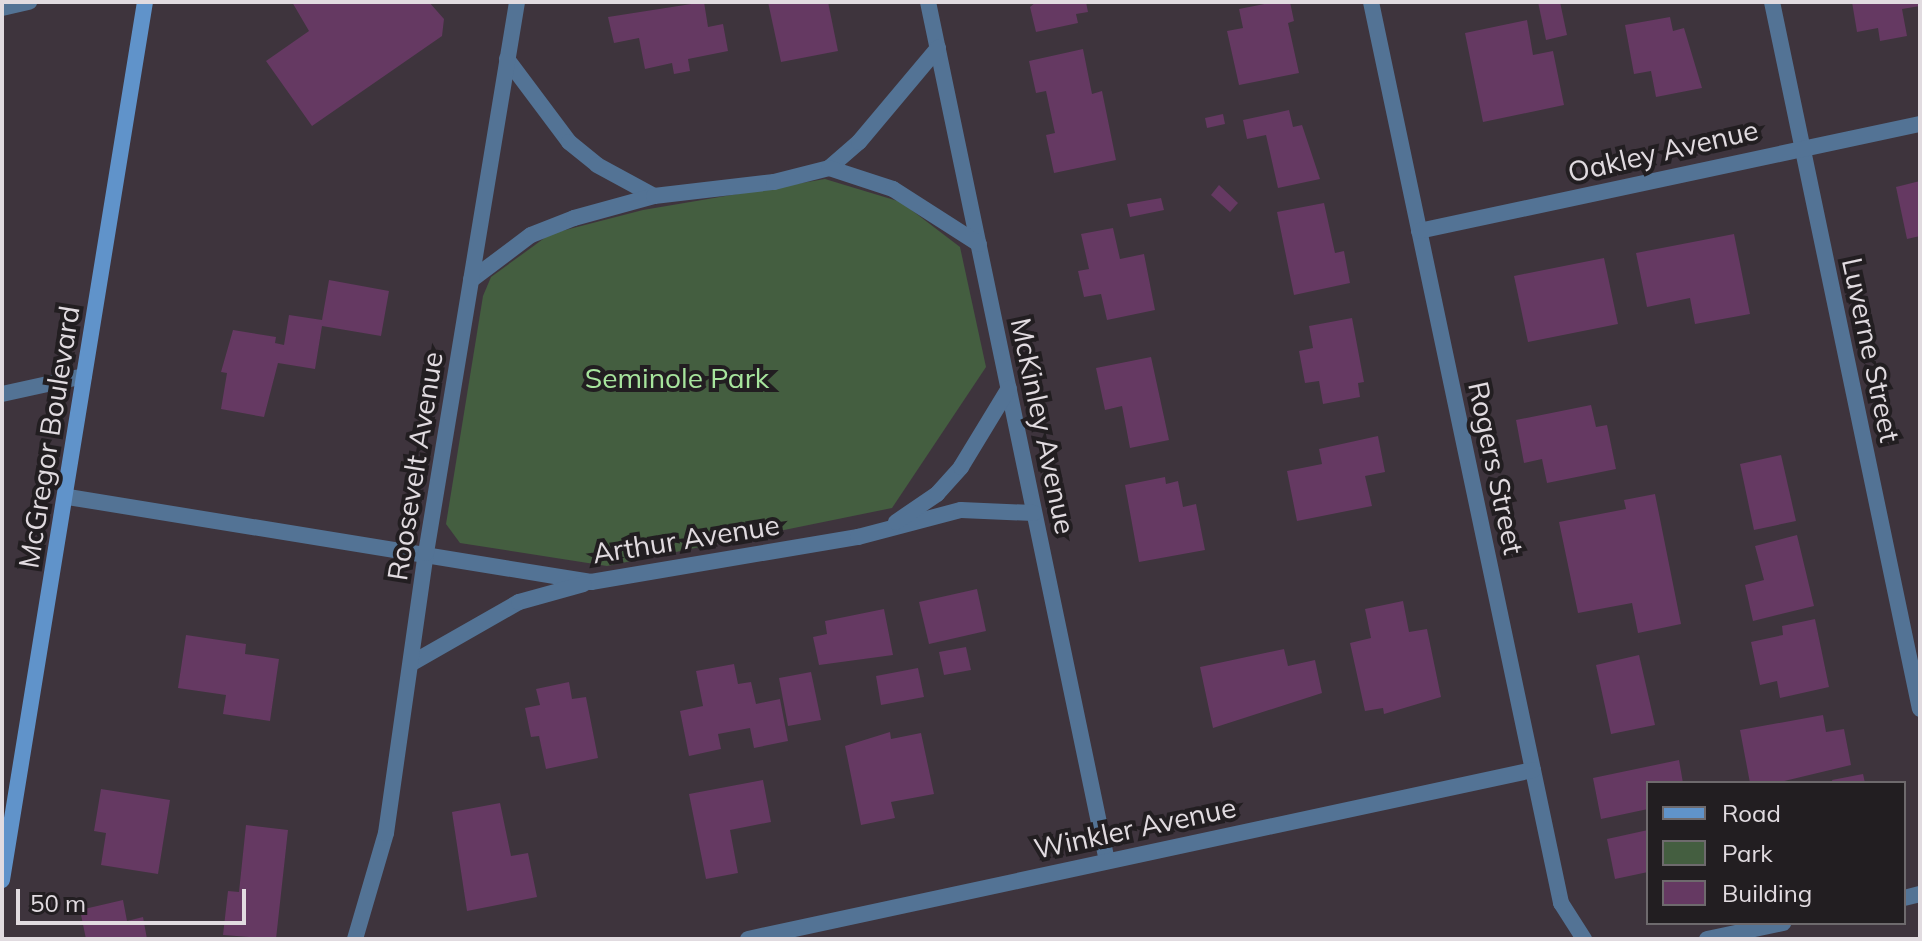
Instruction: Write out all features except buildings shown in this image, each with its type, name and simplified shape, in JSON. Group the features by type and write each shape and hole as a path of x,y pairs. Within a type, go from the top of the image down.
{"main road":[{"name":"McGregor Boulevard","path":"2,880 6,825 68,497 84,376 145,2"}],"street":[{"path":"2,8 29,2"},
{"name":"Roosevelt Avenue","path":"356,938 386,833 426,553 517,2"},
{"name":"McKinley Avenue","path":"928,2 1107,861"},
{"name":"Rogers Street","path":"1371,2 1561,903 1584,939"},
{"name":"Luverne Street","path":"1772,2 1920,709"},
{"path":"829,168 859,142 938,48"},
{"path":"507,59 569,142 597,165 654,196"},
{"name":"Oakley Avenue","path":"1419,231 1802,146 1920,124"},
{"path":"471,280 531,235 654,196 774,182 829,168 862,175 893,189 979,244"},
{"path":"2,394 84,376"},
{"name":"Arthur Avenue","path":"885,530 937,494 961,467 1009,388"},
{"name":"Arthur Avenue","path":"68,497 591,582 885,530 961,510 1034,513"},
{"path":"412,663 519,602 591,582"},
{"name":"Winkler Avenue","path":"748,939 1533,770"},
{"path":"1707,939 1774,925"}],"green space":[{"name":"Seminole Park","path":"825,179 901,202 960,247 986,367 892,508 607,566 460,543 446,524 483,296 491,277 550,234 643,210"}]}
